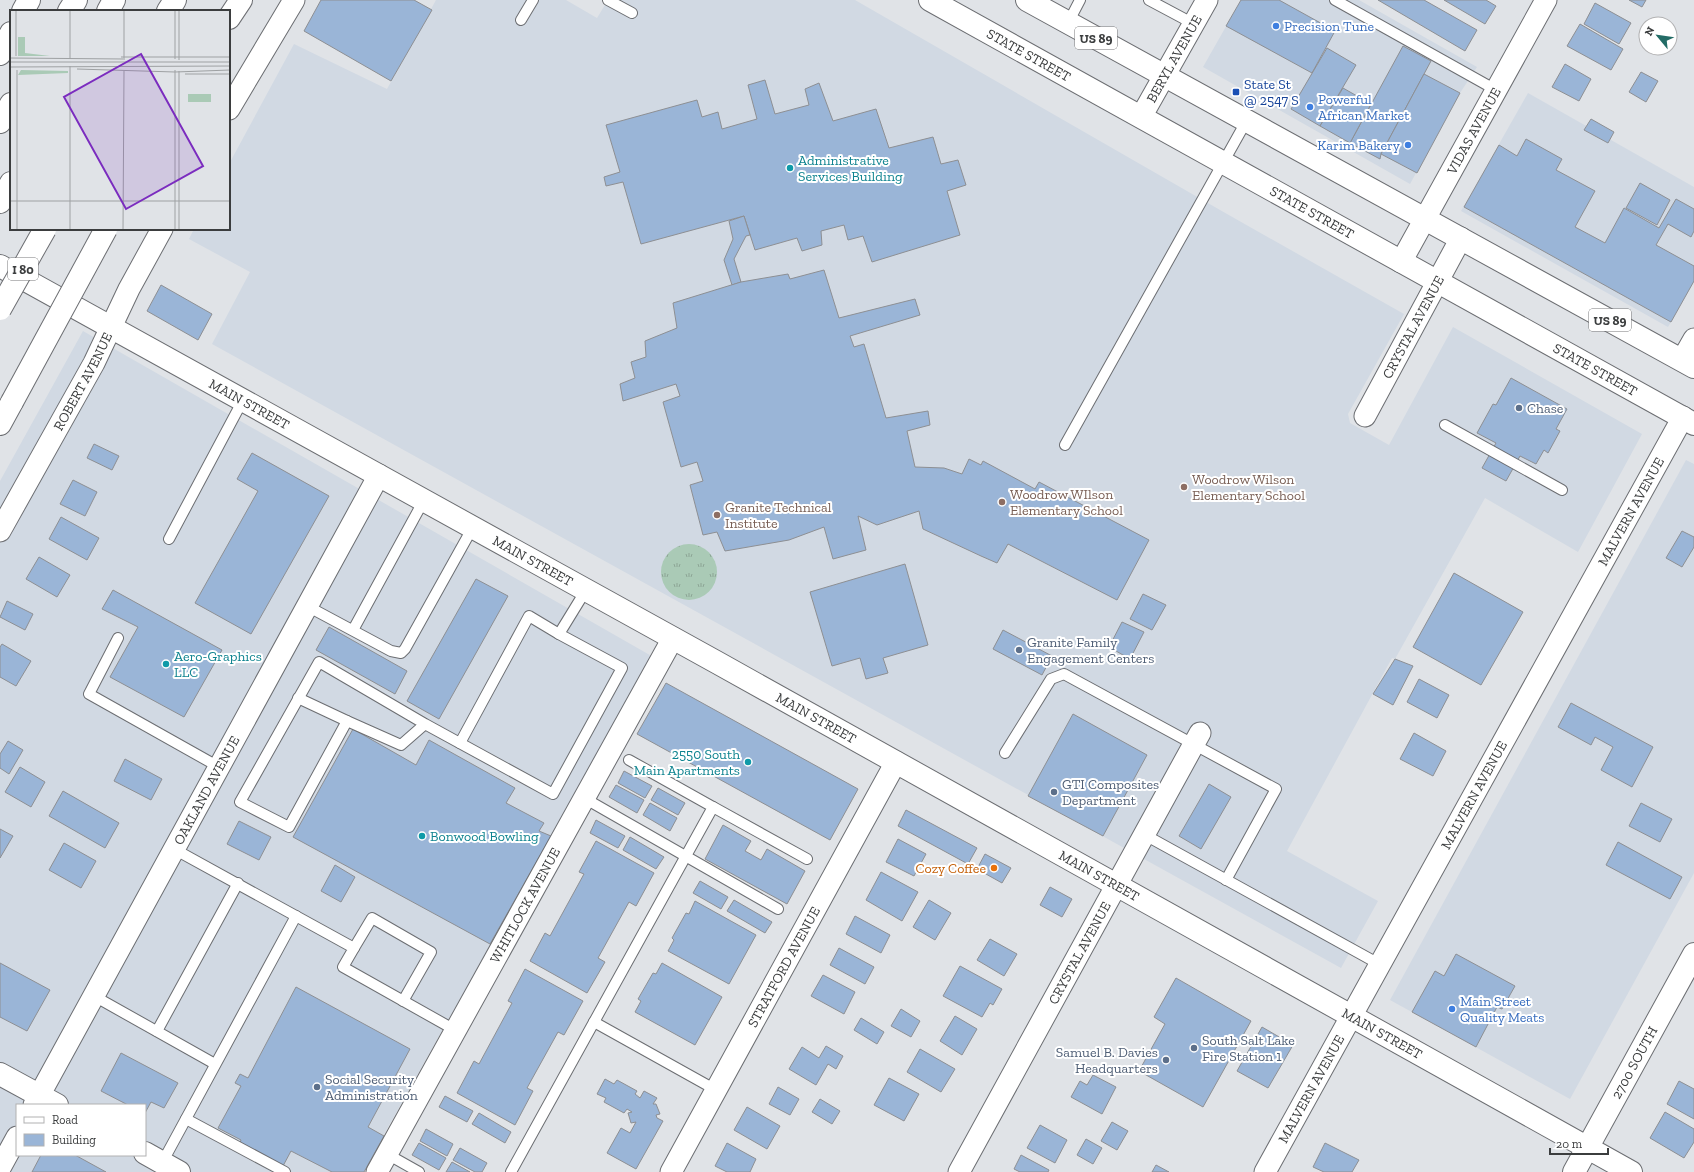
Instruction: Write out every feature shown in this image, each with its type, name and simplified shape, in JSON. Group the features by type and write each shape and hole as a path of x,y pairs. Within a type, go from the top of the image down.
{"main road":[{"path":"24,10 29,0"},
{"path":"71,10 76,0"},
{"path":"109,10 114,0"},
{"path":"169,10 175,0"},
{"path":"230,16 240,0"},
{"name":"STATE STREET","path":"930,0 1688,421"},
{"name":"US 89","path":"1027,0 1248,120 1688,364"},
{"path":"0,54 10,35"},
{"path":"0,122 10,106"},
{"path":"0,202 10,185"},
{"name":"I 80","path":"0,309 44,230"},
{"path":"0,424 105,230"},
{"name":"MAIN STREET","path":"0,266 673,638 1631,1172"},
{"name":"2700 SOUTH","path":"1574,1172 1694,954"},
{"path":"0,1074 44,1102"}],"street":[{"path":"230,107 294,0"},
{"name":"BERYL AVENUE","path":"1142,117 1207,0"},
{"name":"VIDAS AVENUE","path":"1401,262 1546,0"},
{"name":"ROBERT AVENUE","path":"0,531 94,363 129,289 161,230"},
{"name":"CRYSTAL AVENUE","path":"1366,416 1436,281 1461,238"},
{"path":"1688,364 1694,339"},
{"name":"MALVERN AVENUE","path":"1265,1172 1379,964 1688,421"},
{"name":"OAKLAND AVENUE","path":"44,1102 94,996 379,476"},
{"name":"WHITLOCK AVENUE","path":"377,1172 673,638"},
{"name":"CRYSTAL AVENUE","path":"959,1172 1197,739"},
{"name":"STRATFORD AVENUE","path":"670,1172 896,762"},
{"path":"0,1168 16,1139"}],"lane":[{"path":"521,20 532,0"},
{"path":"608,0 632,13"},
{"path":"1068,23 1080,0"},
{"path":"1149,0 1194,24"},
{"path":"1335,0 1496,90"},
{"path":"1065,445 1248,120"},
{"path":"169,539 242,400"},
{"path":"1445,425 1562,490"},
{"path":"352,630 424,500"},
{"path":"307,606 391,651 400,653 405,649 473,527"},
{"path":"559,634 586,590"},
{"path":"347,721 289,827 240,802 319,662 426,724 460,743 553,794 622,668 529,616 460,743"},
{"path":"118,638 89,694 219,767"},
{"path":"1005,753 1052,679 1064,674 1197,739 1276,788 1226,880"},
{"path":"298,698 401,745 426,724"},
{"path":"628,760 807,859"},
{"path":"584,798 778,909"},
{"path":"511,1172 713,807"},
{"path":"1145,835 1379,964"},
{"path":"174,849 354,948"},
{"path":"157,1032 238,883"},
{"path":"162,1163 296,916"},
{"path":"403,1001 431,952 372,918 343,967 403,1001 456,1030"},
{"path":"94,996 215,1064"},
{"path":"594,1022 716,1090"},
{"path":"186,1119 285,1172"},
{"path":"387,1154 418,1172"}],"shaded area":[{"name":"Granite Technical Institute","path":"436,0 566,0 597,18 608,0 855,0 1404,314 1348,414 1350,423 1389,445 1453,327 1642,434 1578,552 1485,498 1395,659 1392,658 1287,851 1378,901 1341,968 212,344 250,272 189,239 194,230 230,230 230,162 294,44 387,89"},
{"path":"1241,0 1359,0 1477,67 1460,93 1410,184 1203,67"},
{"path":"1528,93 1694,187 1694,282 1668,327 1461,211"},
{"path":"83,331 655,658 551,836 363,1172 0,1172 0,481"},
{"path":"1686,460 1694,464 1694,873 1570,1099 1390,1000"}],"green space":[{"path":"683,544 695,544 705,548 713,556 717,566 717,578 713,588 705,596 695,600 683,600 673,596 665,588 661,578 661,566 665,556 673,548"}],"building":[{"path":"321,0 414,0 432,10 391,81 304,31"},
{"path":"1241,0 1279,0 1335,31 1312,73 1226,26"},
{"path":"1378,0 1424,0 1477,30 1465,51"},
{"path":"1444,0 1486,0 1496,6 1485,24"},
{"path":"1629,0 1646,0 1642,7"},
{"path":"1595,3 1631,23 1619,44 1584,24"},
{"path":"1580,24 1623,49 1611,70 1567,46"},
{"path":"1403,46 1431,61 1381,154 1380,159 1350,143"},
{"path":"1327,48 1356,65 1320,126 1291,109"},
{"path":"1565,64 1591,79 1579,101 1552,87"},
{"path":"1641,72 1658,81 1646,102 1629,92"},
{"path":"1424,74 1460,93 1417,173 1381,154"},
{"name":"Administrative Services Building","path":"765,80 775,114 809,105 805,89 819,83 833,121 876,109 889,148 933,137 941,164 958,160 966,185 947,191 960,235 872,262 863,236 848,240 844,225 821,231 822,245 802,251 797,238 755,250 744,216 641,244 623,182 606,186 604,177 620,172 606,125 697,100 702,117 718,112 722,129 757,119 748,85"},
{"path":"1343,88 1371,104 1350,143 1320,126"},
{"path":"1591,119 1614,132 1608,143 1584,130"},
{"path":"1526,139 1562,159 1556,170 1595,191 1575,227 1605,243 1624,208 1659,228 1676,199 1694,209 1694,231 1691,237 1668,224 1656,245 1694,266 1694,281 1671,322 1464,207 1499,145 1517,156"},
{"path":"1640,183 1670,200 1657,225 1626,208"},
{"path":"744,216 750,235 746,236 734,259 741,282 732,285 724,260 733,239 729,221"},
{"path":"824,270 839,318 915,299 920,315 850,336 854,347 864,344 886,418 928,411 930,425 907,431 915,467 944,468 962,474 969,459 981,465 983,461 1035,489 1039,482 1149,540 1117,600 1008,544 997,563 981,556 923,529 919,511 877,525 858,516 866,550 833,559 824,527 789,540 725,551 717,532 703,535 690,485 703,481 697,462 681,467 663,402 680,396 676,384 623,401 620,384 635,378 631,362 646,357 645,341 677,328 673,303 741,282 788,274 790,279"},
{"path":"161,285 212,314 198,340 147,311"},
{"path":"1511,378 1567,409 1556,429 1560,431 1548,453 1544,450 1536,464 1520,456 1506,481 1482,468 1496,443 1477,433 1493,404 1496,405"},
{"path":"94,444 119,456 112,470 87,458"},
{"path":"252,453 329,496 251,634 195,603 258,491 237,479"},
{"path":"73,480 97,492 85,516 60,504"},
{"path":"61,517 99,538 87,560 49,539"},
{"path":"1682,531 1694,537 1694,547 1682,567 1666,558"},
{"path":"39,557 70,575 57,597 26,579"},
{"path":"905,564 928,645 883,658 888,673 866,679 860,658 832,666 810,592"},
{"path":"1454,573 1523,612 1481,685 1413,647"},
{"path":"476,579 508,596 439,719 407,701"},
{"name":"Aero-Graphics LLC","path":"113,590 222,650 184,717 110,677 138,627 102,609"},
{"path":"1143,594 1166,605 1152,630 1130,619"},
{"path":"7,601 33,614 25,630 0,617"},
{"path":"1122,622 1144,632 1130,659 1109,647"},
{"path":"329,627 407,671 395,694 316,650"},
{"path":"1003,630 1052,656 1042,675 993,649"},
{"path":"2,644 31,661 16,686 0,677 0,647"},
{"path":"1395,659 1413,666 1393,705 1373,694"},
{"path":"1419,679 1449,695 1437,718 1407,702"},
{"name":"2550 South Main Apartments","path":"666,683 858,789 830,840 637,734"},
{"path":"1571,703 1653,747 1632,787 1601,770 1613,747 1595,737 1591,745 1558,727"},
{"path":"1073,714 1147,755 1103,836 1028,796"},
{"name":"Bonwood Bowling","path":"353,729 416,765 429,740 515,788 506,803 544,823 539,831 551,836 490,944 293,837"},
{"path":"1414,733 1446,751 1433,776 1400,759"},
{"path":"8,741 23,750 9,774 0,768 0,754"},
{"path":"125,759 162,779 151,800 114,781"},
{"path":"20,767 45,782 31,807 5,792"},
{"path":"624,771 652,786 645,798 618,783"},
{"path":"1209,784 1231,797 1201,849 1179,836"},
{"path":"616,785 644,800 637,813 609,797"},
{"path":"658,788 685,803 678,815 651,800"},
{"path":"63,791 119,823 105,848 49,816"},
{"path":"650,803 677,818 670,831 643,815"},
{"path":"1641,803 1672,819 1660,842 1629,826"},
{"path":"906,810 977,848 968,864 898,826"},
{"path":"596,820 625,836 618,848 590,833"},
{"path":"239,821 271,837 259,860 227,844"},
{"path":"723,825 751,841 745,851 761,860 767,849 805,871 787,904 705,859"},
{"path":"0,829 13,836 0,858"},
{"path":"630,837 664,857 656,869 623,850"},
{"path":"898,839 926,854 914,876 886,862"},
{"path":"596,841 654,873 636,906 629,902 598,958 605,962 587,993 530,961 545,933 550,936 584,874 579,872"},
{"path":"1618,842 1682,877 1670,899 1606,865"},
{"path":"64,843 96,861 81,888 49,870"},
{"path":"985,854 1011,868 1002,883 977,869"},
{"path":"335,865 355,877 341,902 321,891"},
{"path":"881,872 918,892 902,921 866,900"},
{"path":"700,881 728,897 721,909 693,893"},
{"path":"1050,887 1072,899 1062,917 1040,905"},
{"path":"734,900 772,922 765,933 727,911"},
{"path":"929,900 951,913 935,940 913,927"},
{"path":"695,901 756,935 729,984 668,951 674,940 672,938 686,913 689,914"},
{"path":"855,916 890,935 881,953 846,934"},
{"path":"990,939 1017,954 1004,976 977,960"},
{"path":"839,948 874,967 865,984 830,965"},
{"path":"1456,954 1515,986 1502,1009 1497,1007 1476,1047 1412,1012 1435,971 1444,976"},
{"path":"0,963 50,990 27,1031 0,1017"},
{"path":"662,963 722,997 695,1045 635,1012 641,1001 638,999 653,973 656,974"},
{"path":"960,966 1002,989 993,1005 990,1003 982,1017 943,996"},
{"path":"525,969 583,1001 564,1035 558,1032 527,1088 533,1091 515,1125 457,1093 474,1061 479,1064 512,1003 508,1001"},
{"path":"823,975 855,992 844,1014 811,996"},
{"name":"South Salt Lake Fire Station 1","path":"1176,978 1251,1021 1203,1107 1139,1071 1165,1024 1154,1017"},
{"path":"296,987 410,1049 368,1127 384,1136 364,1172 332,1172 291,1151 283,1166 240,1143 241,1140 218,1128 241,1086 235,1083 240,1074 248,1078"},
{"path":"901,1009 920,1021 911,1037 891,1026"},
{"path":"955,1016 977,1029 962,1055 940,1041"},
{"path":"861,1018 884,1032 877,1044 854,1030"},
{"path":"1262,1027 1293,1045 1268,1088 1237,1071"},
{"path":"826,1046 843,1056 836,1069 828,1064 816,1085 789,1069 802,1047 819,1058"},
{"path":"920,1049 955,1069 941,1092 907,1072"},
{"path":"121,1053 178,1083 164,1108 151,1102 146,1111 146,1104 126,1104 101,1091"},
{"path":"1093,1075 1116,1087 1102,1114 1071,1097 1080,1081 1087,1085"},
{"path":"889,1078 919,1094 904,1121 874,1105"},
{"path":"605,1079 614,1084 617,1080 637,1091 635,1094 640,1098 644,1091 657,1098 653,1104 656,1104 660,1114 656,1115 657,1118 663,1121 636,1169 607,1153 621,1128 630,1133 636,1122 631,1123 628,1113 632,1112 627,1109 624,1113 604,1102 606,1098 597,1094"},
{"path":"1679,1081 1694,1089 1694,1119 1667,1104"},
{"path":"778,1087 799,1099 790,1115 769,1104"},
{"path":"445,1096 473,1111 467,1122 439,1107"},
{"path":"820,1099 840,1111 832,1124 812,1112"},
{"path":"747,1107 780,1126 767,1149 734,1130"},
{"path":"1665,1112 1694,1129 1694,1142 1684,1158 1650,1138"},
{"path":"479,1113 511,1132 505,1143 472,1124"},
{"path":"1112,1122 1128,1131 1117,1150 1101,1141"},
{"path":"1040,1125 1067,1140 1055,1163 1027,1148"},
{"path":"426,1129 453,1144 447,1156 420,1141"},
{"path":"1086,1139 1102,1148 1093,1164 1077,1155"},
{"path":"419,1143 446,1158 439,1170 412,1155"},
{"path":"727,1143 756,1159 750,1172 727,1172 715,1166"},
{"path":"1325,1143 1359,1160 1352,1172 1324,1172 1313,1167"},
{"path":"460,1148 487,1163 482,1172 475,1172 453,1160"},
{"path":"1021,1155 1049,1170 1048,1172 1020,1172 1014,1169"},
{"path":"40,1156 77,1156 106,1172 32,1172"},
{"path":"452,1162 470,1172 446,1172"},
{"path":"1156,1165 1169,1172 1152,1172"}],"place":[{"name":"Precision Tune","path":"1276,26"},
{"name":"State St @ 2547 S","path":"1236,92"},
{"name":"Powerful African Market","path":"1310,107"},
{"name":"Karim Bakery","path":"1408,145"},
{"name":"Administrative Services Building","path":"790,168"},
{"name":"Chase","path":"1519,408"},
{"name":"Woodrow Wilson Elementary School","path":"1184,487"},
{"name":"Woodrow WIlson Elementary School","path":"1002,502"},
{"name":"Granite Technical Institute","path":"717,515"},
{"name":"Granite Family Engagement Centers","path":"1019,650"},
{"name":"Aero-Graphics LLC","path":"166,664"},
{"name":"2550 South Main Apartments","path":"748,762"},
{"name":"GTI Composites Department","path":"1054,792"},
{"name":"Bonwood Bowling","path":"422,836"},
{"name":"Cozy Coffee","path":"994,868"},
{"name":"Main Street Quality Meats","path":"1452,1009"},
{"name":"South Salt Lake Fire Station 1","path":"1194,1048"},
{"name":"Samuel B. Davies Headquarters","path":"1166,1060"},
{"name":"Social Security Administration","path":"317,1087"}]}
